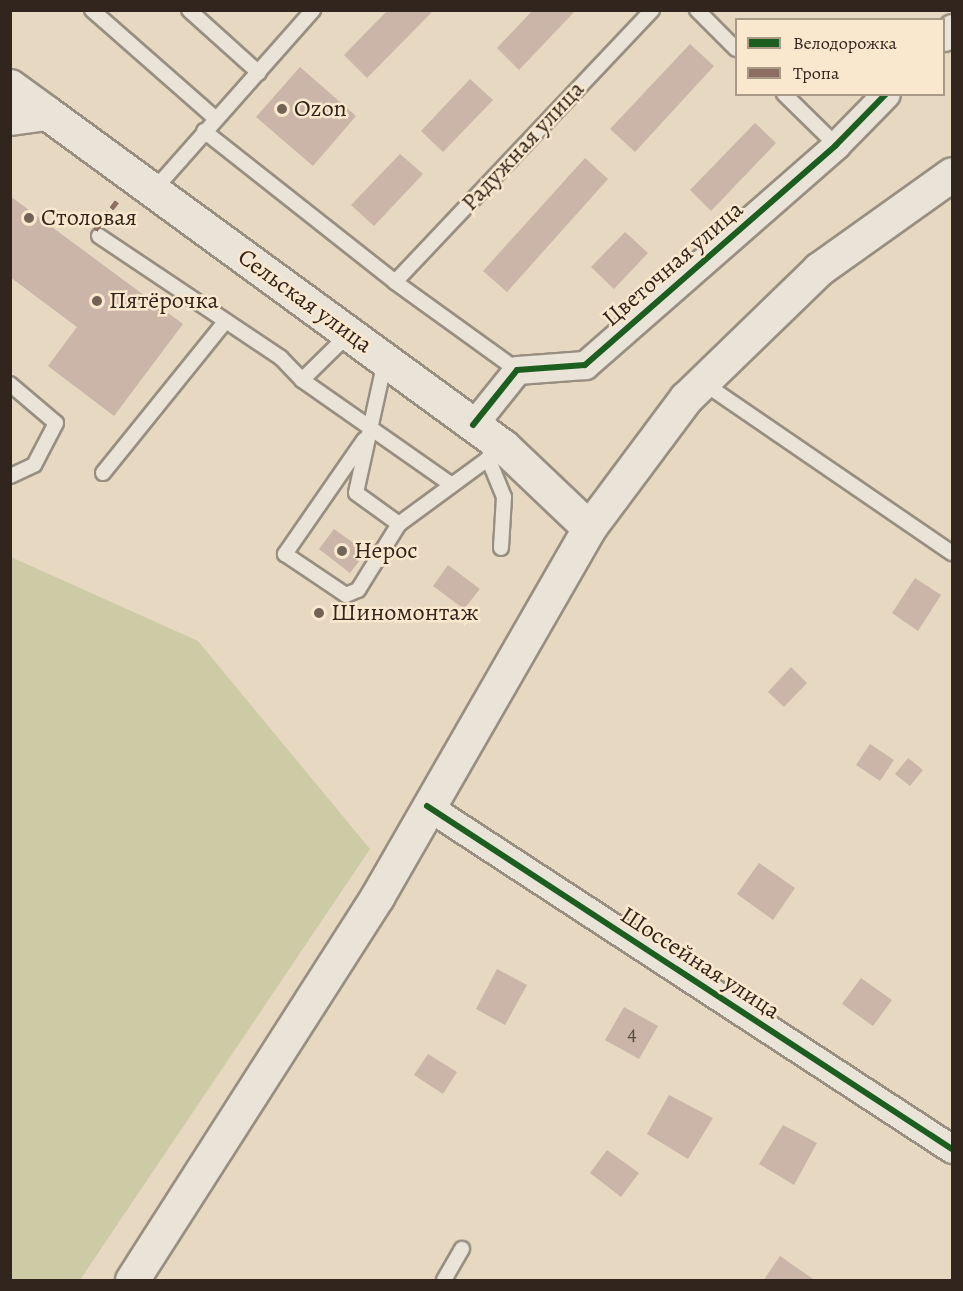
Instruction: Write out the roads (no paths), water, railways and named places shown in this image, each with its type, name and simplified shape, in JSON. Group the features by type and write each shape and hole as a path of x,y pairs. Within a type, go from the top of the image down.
{"main road":[{"name":"Сельская улица","path":"10,86 351,332 473,425 496,453 589,528"},
{"path":"10,118 47,113"},
{"path":"132,1281 377,897 589,528 702,382 819,269 952,174"}],"street":[{"name":"Цветочная улица","path":"517,370 585,365 836,145 884,96"},
{"path":"473,425 517,370"},
{"name":"Шоссейная улица","path":"427,807 952,1149"}],"lane":[{"path":"92,10 215,118"},
{"path":"189,10 259,73"},
{"path":"153,191 215,118 259,73 313,10"},
{"name":"Радужная улица","path":"395,282 652,10"},
{"path":"697,10 735,48"},
{"path":"786,96 836,145"},
{"path":"204,131 395,282 517,370"},
{"path":"99,236 282,358 302,380 369,430 452,485"},
{"path":"103,473 225,322"},
{"path":"302,380 351,332"},
{"path":"385,358 356,493 399,524"},
{"path":"702,382 952,553"},
{"path":"10,384 56,423 34,465 10,476"},
{"path":"369,430 285,554 346,595 358,590 399,524 496,453 504,498 501,548"},
{"path":"444,1281 462,1249"}],"place":[{"name":"Ozon","path":"282,109"},
{"name":"Столовая","path":"29,218"},
{"name":"Пятёрочка","path":"97,301"},
{"name":"Нерос","path":"342,551"},
{"name":"Шиномонтаж","path":"319,613"}]}
